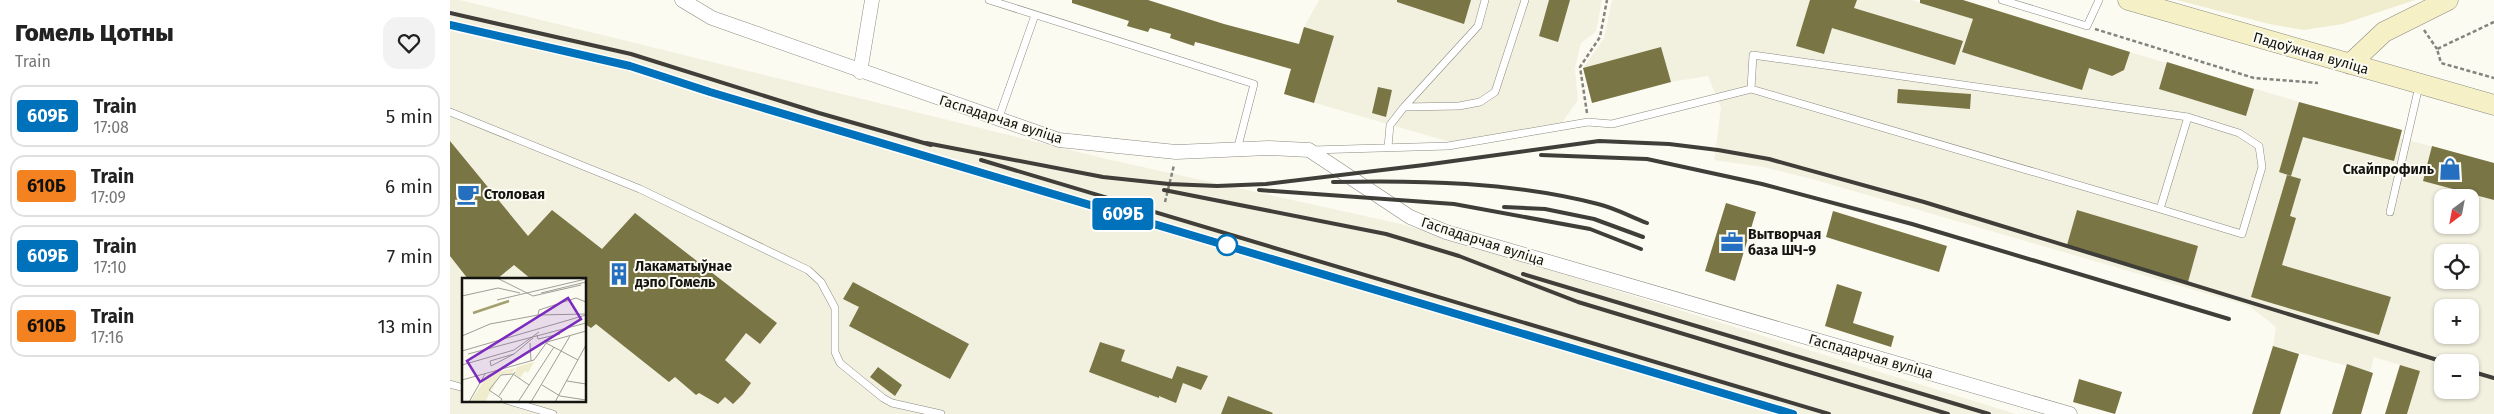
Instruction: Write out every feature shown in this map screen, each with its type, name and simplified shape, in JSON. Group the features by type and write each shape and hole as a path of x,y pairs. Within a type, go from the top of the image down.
{"main road":[{"name":"Падоўжная вуліца","path":"2128,0 2494,105"},
{"path":"2350,64 2384,32 2448,0"}],"street":[{"name":"Гаспадарчая вуліца","path":"682,0 712,18 860,72 1059,140 1176,152 1309,150 1410,217 1446,232 2070,414"},
{"path":"860,72 872,0"}],"lane":[{"path":"989,0 1254,84 1237,150"},
{"path":"1388,148 1390,125 1404,106 1478,26 1485,0"},
{"path":"1404,106 1459,106 1480,102 1496,92 1525,0"},
{"path":"2002,0 2087,26 2099,0"},
{"path":"998,120 1035,15"},
{"path":"1309,150 1448,146 1588,122 1612,124 1752,89 2242,234 2262,167 2259,146 2239,133 2188,117 1753,55 1752,89"},
{"path":"2390,212 2420,84"},
{"path":"450,112 640,189 808,270 821,282 835,308 835,352 840,363 883,398 892,403 941,414"},
{"path":"2160,209 2188,117"},
{"path":"513,402 552,414"}],"path":[{"path":"1588,122 1580,67 1600,36 1607,0"},
{"path":"2437,49 2494,22"},
{"path":"2087,26 2254,78 2318,83"},
{"path":"2424,30 2437,49 2441,63 2494,78"},
{"path":"1165,202 1176,152"}],"shaded area":[{"path":"450,0 460,0 1111,160 1401,224 2016,414 450,414"},
{"path":"1319,0 1602,0 1596,32 1581,43 1575,68 1578,100 1561,124 1450,142 1284,94 1304,27"},
{"path":"1612,0 1912,0 2087,55 2092,41 2317,107 2400,138 2494,163 2494,414 2407,414 2420,371 2374,357 2370,372 2273,346 2276,327 2249,306 1812,179 1763,167 1714,160 1721,108 1708,76 1671,82 1592,103 1583,68 1604,38"},
{"path":"2177,0 2415,0 2343,24 2304,30 2269,24"}],"building":[{"path":"1072,0 1148,0 1224,24 1299,44 1304,27 1334,36 1314,103 1284,94 1291,69 1195,42 1194,46 1170,38 1171,34 1150,28 1148,32 1127,26 1129,21 1072,3"},
{"path":"1397,0 1471,0 1464,24 1397,2"},
{"path":"1549,0 1570,0 1558,42 1539,36"},
{"path":"1810,0 1857,0 1854,8 1963,41 1955,65 1832,28 1824,54 1796,46"},
{"path":"1920,0 1963,0 2130,52 2124,70 2112,76 2089,68 2082,90 1962,52 1973,19 1920,3"},
{"path":"1661,47 1671,82 1592,103 1583,68"},
{"path":"2167,62 2254,89 2246,116 2159,89"},
{"path":"1378,87 1392,90 1386,117 1372,113"},
{"path":"1898,89 1971,94 1970,109 1897,103"},
{"path":"2299,102 2402,130 2394,161 2303,137 2291,176 2279,172"},
{"name":"Лакаматыўнае дэпо Гомель","path":"450,141 528,236 552,210 602,249 635,213 777,323 760,344 746,333 725,360 751,383 733,404 725,397 718,404 699,393 696,395 675,377 669,382 596,324 591,328 586,325 586,278 530,278 514,265 498,278 467,278 450,256"},
{"path":"2432,146 2494,163 2494,200 2479,196 2479,189 2453,189 2423,181"},
{"path":"2287,175 2301,179 2290,216 2296,218 2282,265 2391,297 2379,335 2251,297"},
{"path":"1726,203 1756,212 1735,281 1705,271"},
{"path":"2077,210 2198,246 2188,282 2067,245"},
{"path":"1833,211 1947,246 1939,272 1826,237"},
{"path":"853,282 969,344 950,379 849,326 859,307 843,299"},
{"path":"1837,284 1862,292 1853,323 1894,336 1891,347 1825,326"},
{"path":"1100,342 1125,350 1121,361 1172,379 1177,366 1208,376 1201,390 1183,383 1176,403 1159,396 1159,398 1089,372"},
{"path":"2273,346 2299,354 2280,414 2252,414"},
{"path":"2347,364 2373,373 2361,414 2332,414"},
{"path":"2400,365 2420,371 2407,414 2385,414"},
{"path":"878,367 902,385 895,396 870,377"},
{"path":"2079,379 2122,392 2115,414 2073,402"},
{"path":"1228,396 1273,413 1221,414"}],"railway":[{"path":"450,13 631,54 819,113 931,145"},
{"path":"450,25 630,66 710,92 1793,414"},
{"path":"926,143 1103,177 1169,184 1217,186 1266,184 1599,141 1669,144 1718,150 1769,159 1924,202 2434,359"},
{"path":"1541,155 1647,159 1762,184 1912,224 2229,319"},
{"path":"981,160 1829,414"},
{"path":"1333,182 1432,182 1533,191 1604,206 1647,223"},
{"path":"1164,190 1386,234 1459,256 1578,302 1948,414"},
{"path":"1259,190 1454,204 1590,229 1641,249"},
{"path":"1504,207 1545,209 1594,219 1643,237"},
{"path":"1523,274 1989,414"},
{"path":"2479,374 2494,378"}],"train":[{"name":"609Б","path":"450,25 630,66 710,92 1793,414"}],"place":[{"name":"Скайпрофиль","path":"2450,169"},
{"name":"Столовая","path":"468,194"},
{"name":"Вытворчая база ШЧ-9","path":"1732,242"},
{"name":"Лакаматыўнае дэпо Гомель","path":"619,274"}]}
